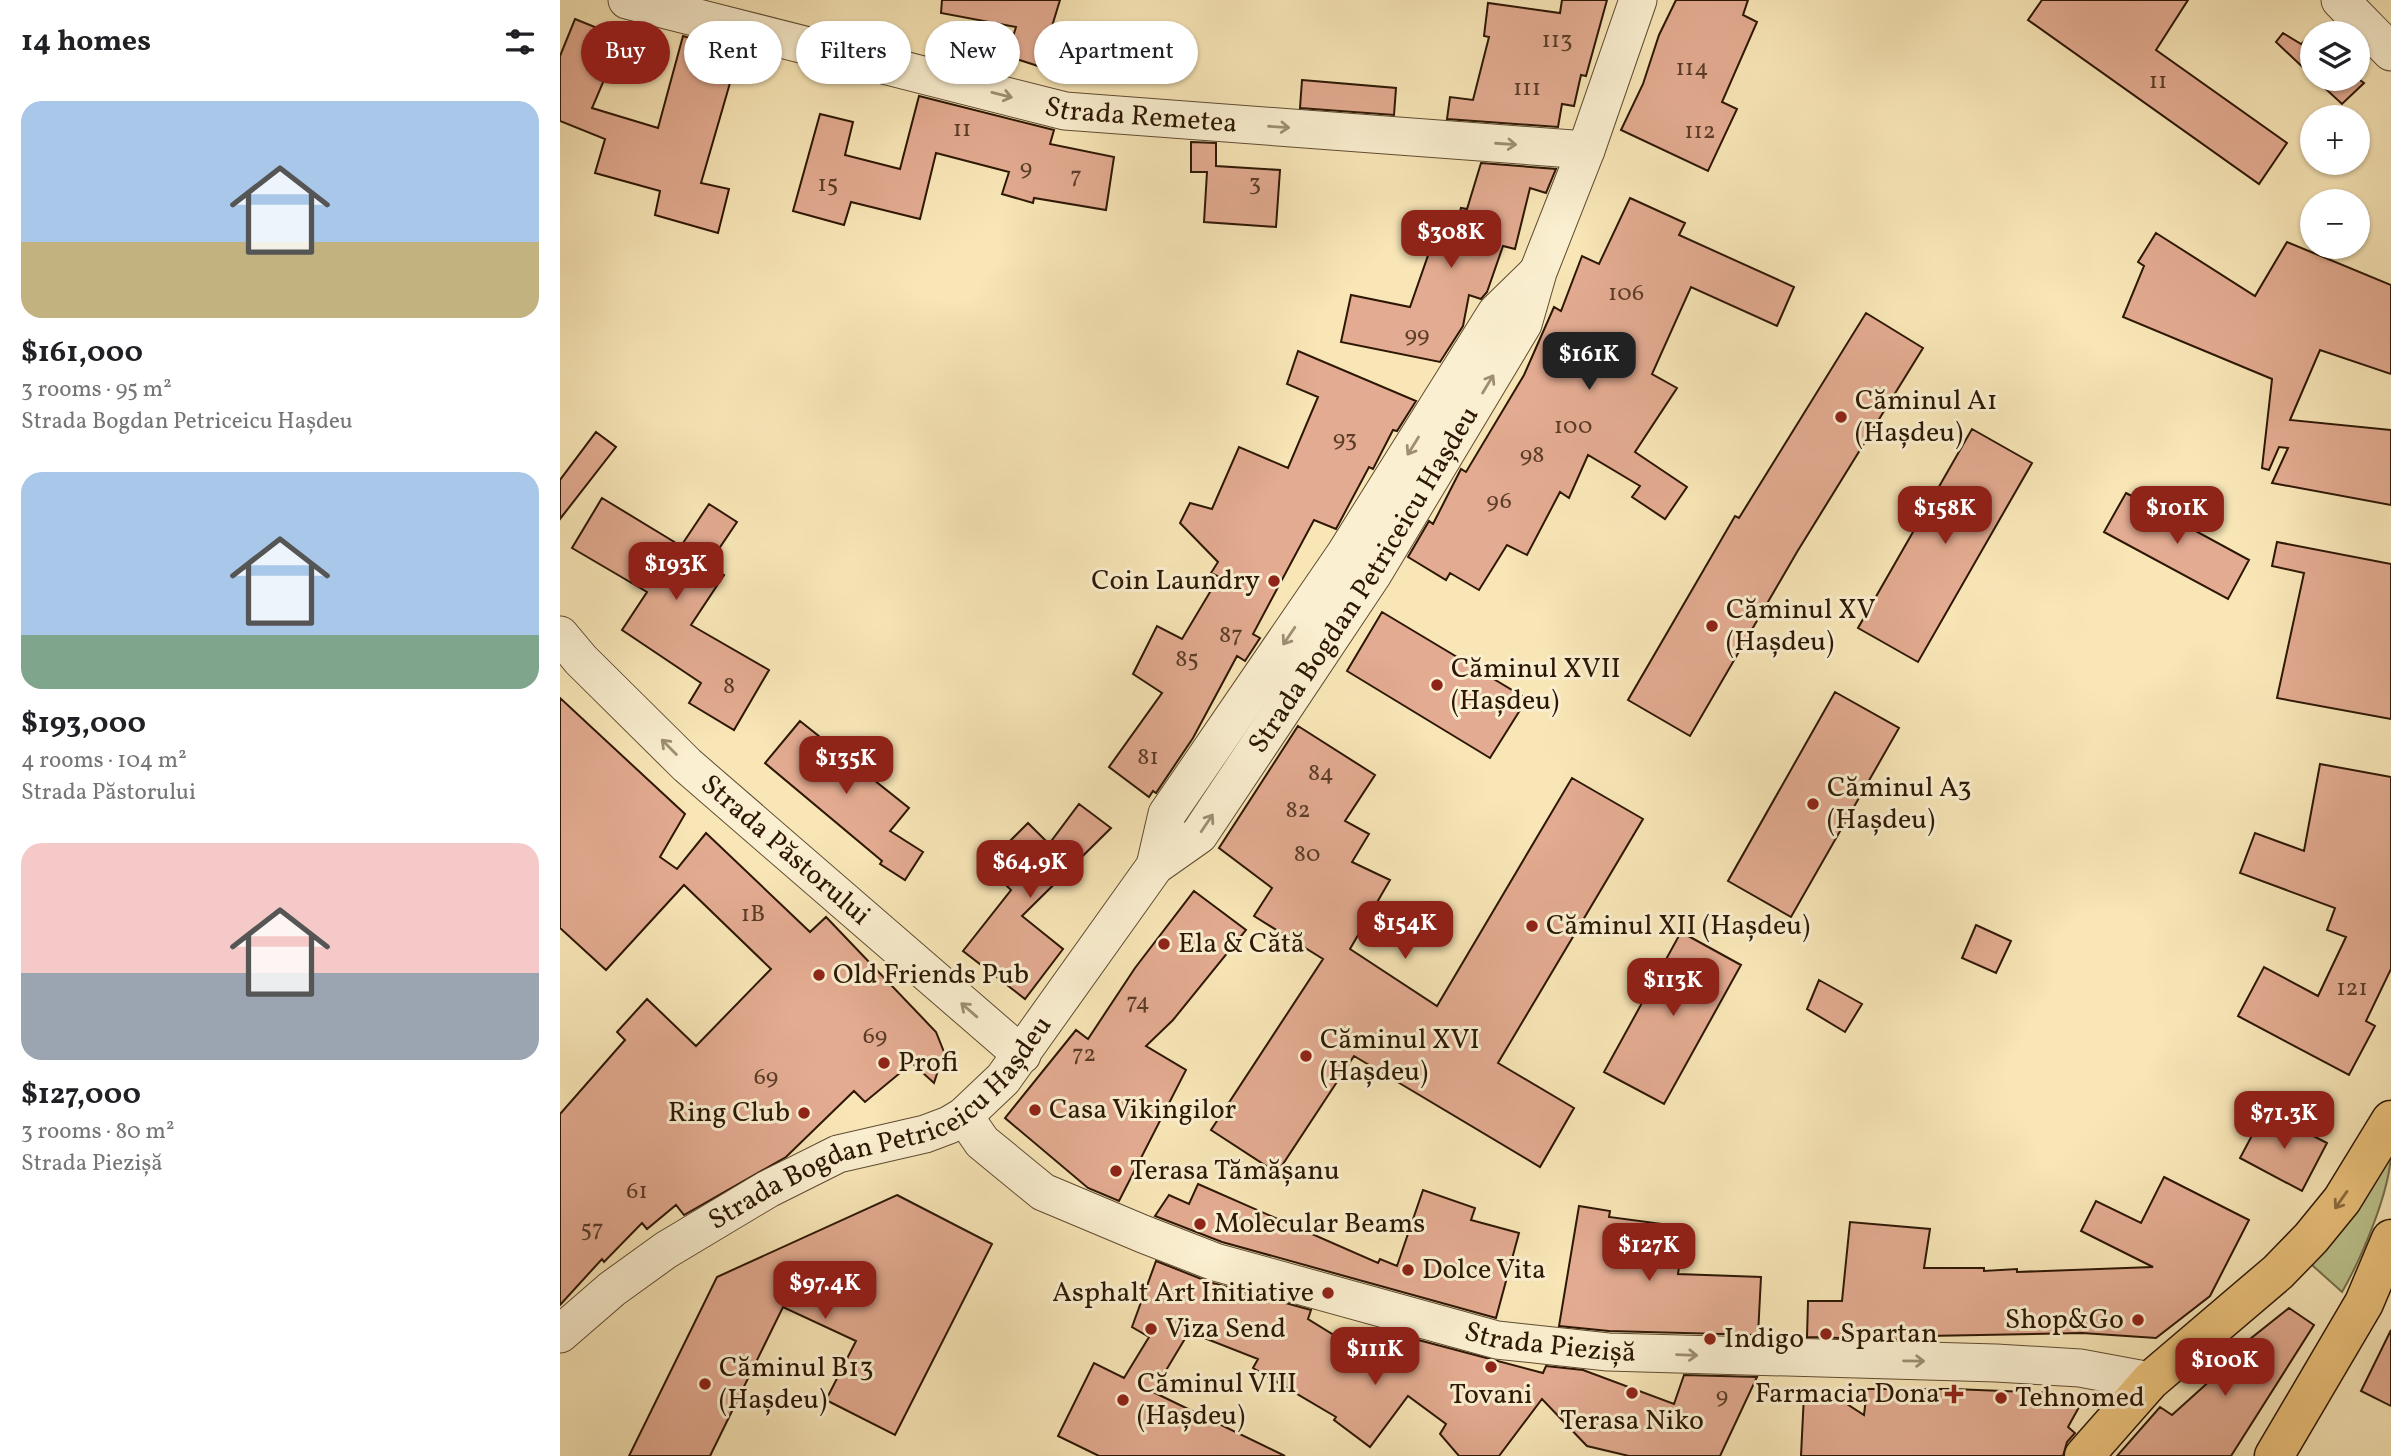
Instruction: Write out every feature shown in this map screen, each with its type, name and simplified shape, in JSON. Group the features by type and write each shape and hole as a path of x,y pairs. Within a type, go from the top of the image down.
{"main road":[{"path":"2084,1456 2150,1381 2278,1272 2311,1238 2342,1200 2391,1120"},
{"path":"2274,1456 2364,1303 2391,1239"}],"street":[{"name":"Strada Remetea","path":"627,0 1065,111 1586,150"},
{"name":"Strada Bogdan Petriceicu Hașdeu","path":"560,1334 612,1289 666,1250 806,1168 838,1154 925,1134 964,1116 1003,1079 1155,866 1167,814 1345,554 1496,313 1538,272 1586,150 1638,0"},
{"path":"2340,0 2379,41"},
{"name":"Strada Păstorului","path":"560,635 581,660 687,765 1021,1055"},
{"name":"Strada Piezișă","path":"964,1116 982,1142 1009,1167 1043,1192 1143,1234 1215,1262 1497,1339 1608,1352 2080,1368 2150,1381"}],"green space":[{"path":"2391,1151 2381,1204 2358,1262 2342,1292 2312,1265"}],"building":[{"path":"942,0 1060,0 1054,21 1034,21 1034,65 1020,60 1020,21 984,21 941,13"},
{"path":"1562,0 1607,0 1586,76 1581,75 1574,106 1562,104 1558,127 1447,119 1450,97 1473,100 1489,37 1484,36 1488,3 1560,13"},
{"path":"1676,0 1748,0 1743,15 1757,22 1722,102 1737,109 1708,171 1621,130 1643,84 1659,35"},
{"path":"2042,0 2188,0 2156,50 2287,143 2259,184 2028,20"},
{"path":"575,19 581,21 581,84 602,84 592,108 658,128 683,36 684,84 730,84 701,183 729,189 718,233 655,215 660,191 595,173 605,139 560,121 560,56"},
{"path":"2283,33 2300,43 2300,65 2276,42"},
{"path":"1302,80 1396,88 1394,115 1300,108"},
{"path":"2328,91 2356,91 2342,104"},
{"path":"919,96 1054,130 1050,144 1114,157 1106,210 1034,198 1033,203 1002,194 1009,172 936,153 920,219 851,202 844,225 793,211 820,114 853,122 845,155 900,169"},
{"path":"1191,142 1216,143 1216,166 1280,170 1276,227 1204,222 1207,172 1191,172"},
{"path":"1481,163 1556,169 1546,193 1530,188 1515,249 1503,246 1487,292 1481,299 1469,295 1463,326 1440,362 1341,342 1351,295 1410,307 1432,244 1450,250 1461,208 1467,209"},
{"path":"1630,198 1685,223 1679,235 1794,287 1777,326 1691,287 1652,374 1677,388 1635,452 1687,487 1665,519 1632,497 1640,486 1588,455 1569,498 1560,492 1527,555 1507,545 1479,590 1450,573 1446,580 1408,557 1429,521 1433,524 1461,469 1466,472 1524,375 1554,307 1561,311 1582,256 1599,264"},
{"path":"2156,233 2255,296 2287,242 2300,247 2300,259 2328,259 2391,285 2391,374 2320,350 2290,420 2391,430 2391,505 2272,483 2288,448 2279,447 2269,470 2262,468 2272,379 2123,317 2144,266 2138,262"},
{"path":"1866,313 1923,348 1797,552 1690,736 1628,700 1735,516 1739,518"},
{"path":"1298,351 1416,401 1397,431 1393,430 1373,469 1369,467 1336,529 1314,520 1253,634 1260,638 1245,661 1237,656 1193,738 1156,793 1153,791 1149,797 1109,767 1162,693 1133,674 1157,626 1182,639 1219,577 1211,573 1218,562 1180,523 1190,503 1212,509 1239,447 1288,468 1318,397 1287,384"},
{"path":"1972,429 2032,463 1918,662 1858,628"},
{"path":"596,432 616,447 560,519 560,480"},
{"path":"2126,493 2249,560 2228,599 2104,532"},
{"path":"602,498 681,546 709,504 737,522 708,565 724,575 691,625 769,670 734,730 689,703 701,683 622,630 647,592 572,548"},
{"path":"2277,542 2391,564 2391,719 2277,698 2304,573 2272,566"},
{"name":"Căminul XVII (Hașdeu)","path":"1382,612 1527,699 1490,758 1347,671"},
{"name":"Căminul A3 (Hașdeu)","path":"1835,692 1899,728 1791,917 1728,881"},
{"path":"560,698 685,814 660,857 677,869 706,833 810,932 826,917 936,1032 944,1052 934,1083 912,1063 865,1102 854,1091 786,1157 684,1215 676,1205 647,1229 642,1223 604,1262 602,1259 560,1305 560,1114 625,1040 617,1032 647,999 696,1046 771,969 684,885 606,970 560,928"},
{"path":"800,721 909,808 890,831 923,852 905,880 880,864 882,861 765,763"},
{"path":"1298,726 1375,775 1345,821 1369,834 1352,862 1390,880 1350,949 1437,1006 1572,778 1643,819 1498,1063 1574,1108 1540,1167 1354,1056 1277,1173 1211,1130 1323,959 1254,916 1272,888 1219,848"},
{"path":"2320,764 2391,777 2391,969 2366,1021 2375,1026 2349,1075 2238,1016 2264,967 2318,996 2346,937 2327,930 2335,908 2240,873 2255,833 2304,851"},
{"path":"1079,804 1111,828 1022,916 1063,949 1025,999 963,951 1011,890 986,865 1028,823 1049,844"},
{"path":"1194,891 1246,930 1173,1020 1146,1046 1186,1070 1119,1201 1088,1188 1005,1118 1076,1030 1088,1039 1135,968"},
{"path":"1976,925 2011,941 1996,973 1962,958"},
{"path":"1681,932 1741,965 1664,1104 1604,1072"},
{"path":"1819,980 1862,1004 1845,1032 1807,1009"},
{"path":"2265,1111 2327,1143 2302,1191 2240,1158"},
{"path":"2164,1177 2249,1220 2210,1296 2156,1338 2082,1333 1927,1336 1927,1339 1912,1340 1807,1337 1808,1301 1842,1301 1850,1222 1930,1229 1924,1268 1984,1268 1984,1271 2017,1269 2017,1272 2153,1267 2081,1231 2096,1201 2141,1223"},
{"path":"1198,1184 1378,1263 1380,1259 1397,1266 1423,1190 1475,1208 1471,1220 1519,1233 1496,1318 1222,1242 1155,1216 1169,1195 1189,1204"},
{"path":"897,1195 992,1244 895,1435 826,1400 856,1341 783,1307 710,1456 629,1456 717,1277"},
{"path":"1579,1206 1610,1211 1609,1217 1685,1227 1678,1274 1761,1277 1758,1335 1609,1331 1559,1326"},
{"path":"1156,1261 1209,1282 1311,1310 1308,1319 1376,1361 1388,1332 1543,1373 1546,1366 1583,1370 1674,1404 1684,1375 1757,1377 1720,1456 1629,1456 1587,1446 1542,1399 1499,1456 1459,1456 1440,1434 1446,1424 1408,1396 1370,1447 1334,1420 1336,1417 1253,1368 1258,1359 1189,1332 1153,1392 1285,1456 1099,1456 1058,1436 1094,1363 1124,1378 1149,1337 1132,1327"},
{"path":"2289,1308 2314,1325 2231,1456 2117,1456 2160,1407 2172,1415 2244,1350 2240,1347"},
{"path":"2391,1330 2391,1406 2361,1391"},
{"path":"1867,1389 2055,1393 2079,1407 2068,1427 2075,1433 2067,1442 2063,1456 1801,1456 1804,1394 1836,1397 1864,1415"}],"place":[{"name":"Căminul A1 (Hașdeu)","path":"1841,417"},
{"name":"Coin Laundry","path":"1274,581"},
{"name":"Căminul XV (Hașdeu)","path":"1712,626"},
{"name":"Căminul XVII (Hașdeu)","path":"1437,685"},
{"name":"Căminul A3 (Hașdeu)","path":"1813,804"},
{"name":"Căminul XII (Hașdeu)","path":"1532,926"},
{"name":"Ela & Cătă","path":"1164,944"},
{"name":"Old Friends Pub","path":"819,975"},
{"name":"Căminul XVI (Hașdeu)","path":"1306,1056"},
{"name":"Profi","path":"884,1063"},
{"name":"Casa Vikingilor","path":"1035,1110"},
{"name":"Ring Club","path":"804,1113"},
{"name":"Terasa Tămășanu","path":"1116,1171"},
{"name":"Molecular Beams","path":"1200,1224"},
{"name":"Dolce Vita","path":"1408,1270"},
{"name":"Asphalt Art Initiative","path":"1328,1293"},
{"name":"Shop&Go","path":"2138,1320"},
{"name":"Viza Send","path":"1151,1329"},
{"name":"Spartan","path":"1826,1334"},
{"name":"Indigo","path":"1710,1339"},
{"name":"Tovani","path":"1491,1367"},
{"name":"Căminul B13 (Hașdeu)","path":"705,1384"},
{"name":"Terasa Niko","path":"1632,1393"},
{"name":"Farmacia Dona","path":"1954,1394"},
{"name":"Tehnomed","path":"2001,1398"},
{"name":"Căminul VIII (Hașdeu)","path":"1123,1400"}]}
